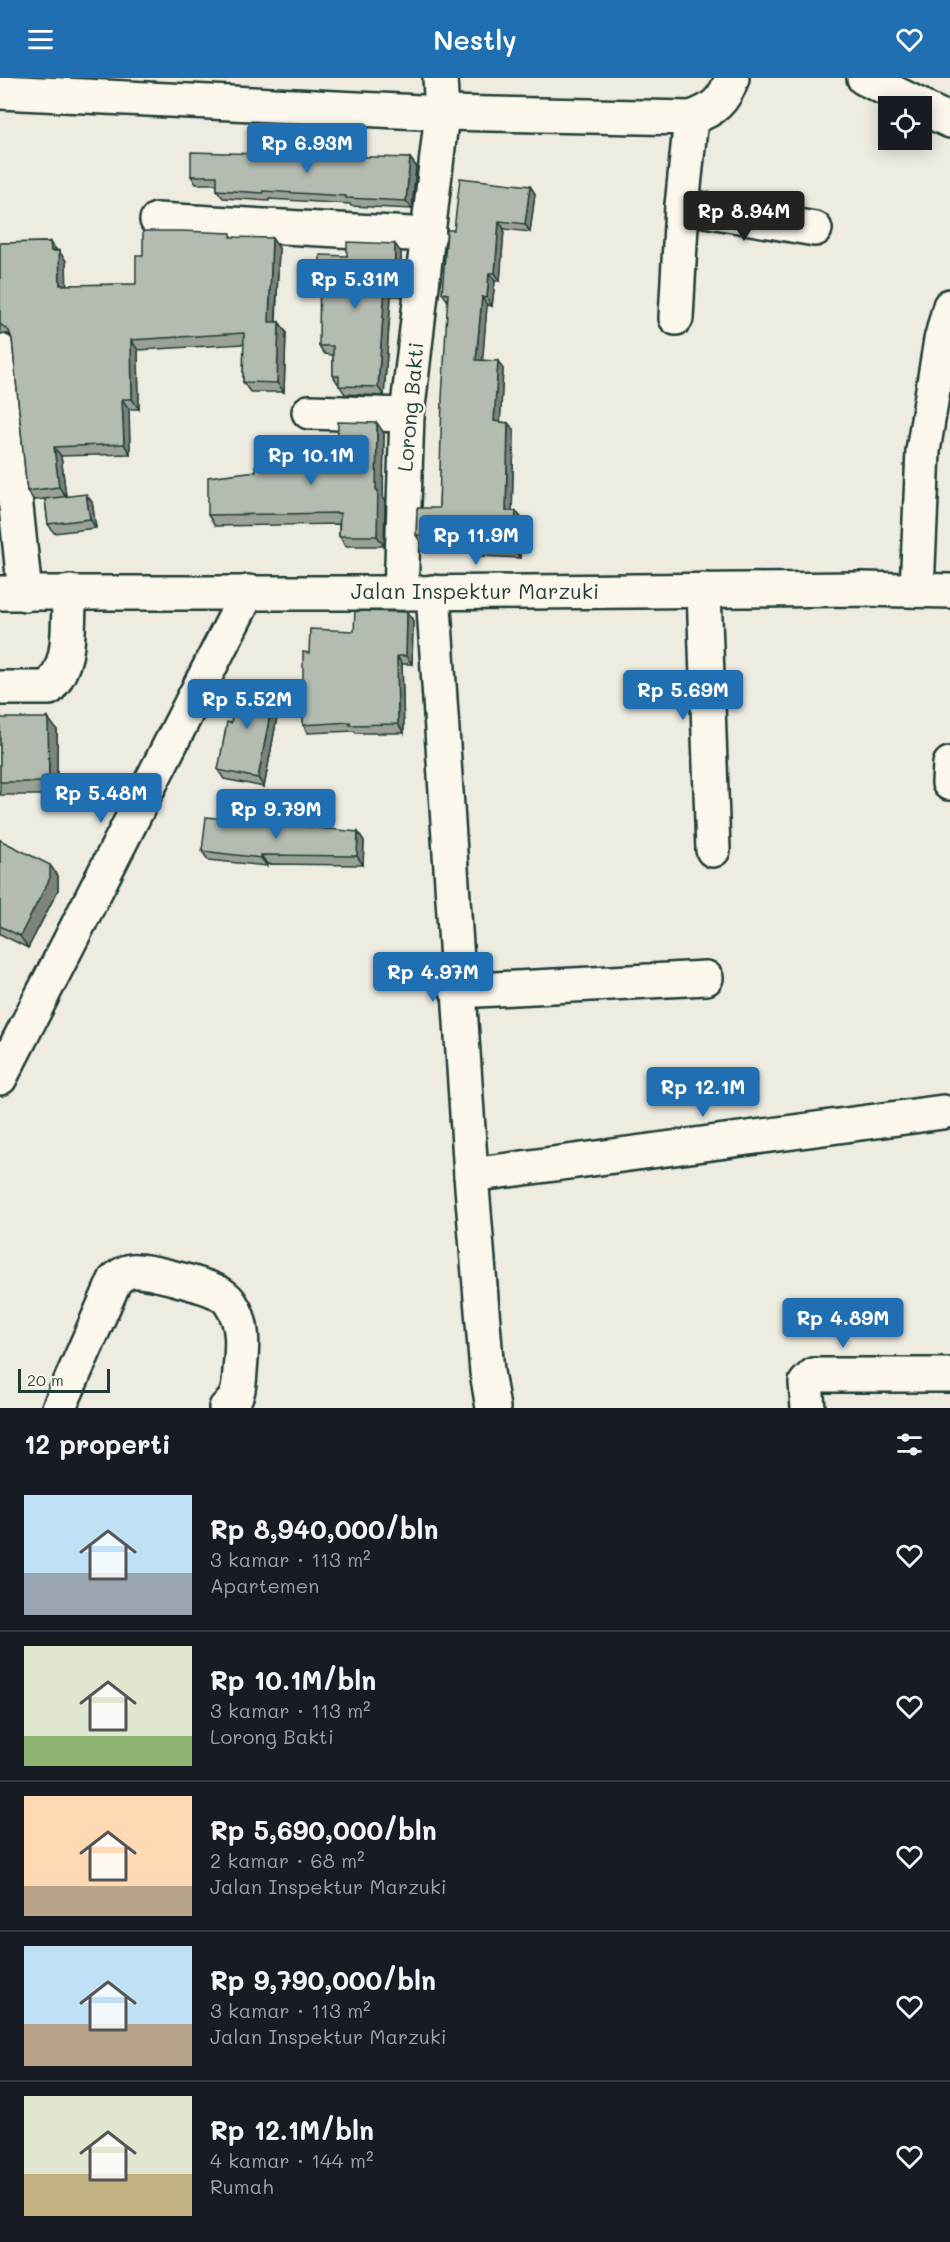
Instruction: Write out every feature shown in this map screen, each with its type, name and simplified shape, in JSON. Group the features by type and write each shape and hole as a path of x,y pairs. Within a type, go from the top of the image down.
{"street":[{"name":"Lorong Bakti","path":"440,78 442,112 407,415 417,593 457,991 487,1372 493,1408"},
{"path":"0,92 442,112 691,118 706,112 725,96 732,78"},
{"path":"864,78 901,96"},
{"path":"932,112 950,121"},
{"path":"676,318 682,206 691,118"},
{"path":"682,206 815,229"},
{"path":"157,220 429,235"},
{"path":"917,590 923,451 941,340 950,306"},
{"path":"0,351 13,593"},
{"path":"309,412 407,415"},
{"path":"704,590 713,850"},
{"name":"Jalan Inspektur Marzuki","path":"13,593 950,591"},
{"path":"0,688 49,688 60,675 67,657 70,592"},
{"path":"0,1078 248,592"},
{"path":"949,783 950,764"},
{"path":"457,991 706,978"},
{"path":"471,1175 943,1112"},
{"path":"59,1408 115,1280 131,1271 141,1271 185,1281 220,1293 230,1302 243,1338 239,1385 235,1401 226,1408"},
{"path":"808,1408 806,1383 814,1375 950,1375"}],"building":[{"path":"191,152 410,158 406,201 217,190 217,176 191,176"},
{"path":"460,178 530,186 525,224 499,221 495,273 489,273 487,298 482,297 476,360 498,361 494,421 508,423 506,511 516,511 514,550 474,548 475,536 416,535 417,508 439,508 448,294 442,293 447,230 454,230"},
{"path":"143,231 231,233 231,237 272,238 269,322 279,322 277,383 243,382 244,333 131,340 132,399 122,399 124,444 54,447 59,487 27,491 12,339 9,331 0,324 0,243 50,242 51,251 59,251 60,285 136,284 136,255 143,255"},
{"path":"347,242 395,244 394,287 385,287 378,387 339,386 339,376 333,376 333,346 319,346 320,255 347,256"},
{"path":"338,422 377,423 377,536 339,536 340,513 208,515 208,477 256,471 255,466 337,465"},
{"path":"86,494 90,519 48,524 45,499"},
{"path":"355,611 407,612 406,656 397,656 398,724 350,725 350,722 303,725 303,652 309,653 310,629 354,631"},
{"path":"236,683 275,688 258,778 218,770 227,722 231,723"},
{"path":"0,718 48,718 49,782 0,782"},
{"path":"206,817 358,832 357,856 261,855 261,858 202,851"},
{"path":"0,840 50,865 50,878 20,936 0,926"}]}
